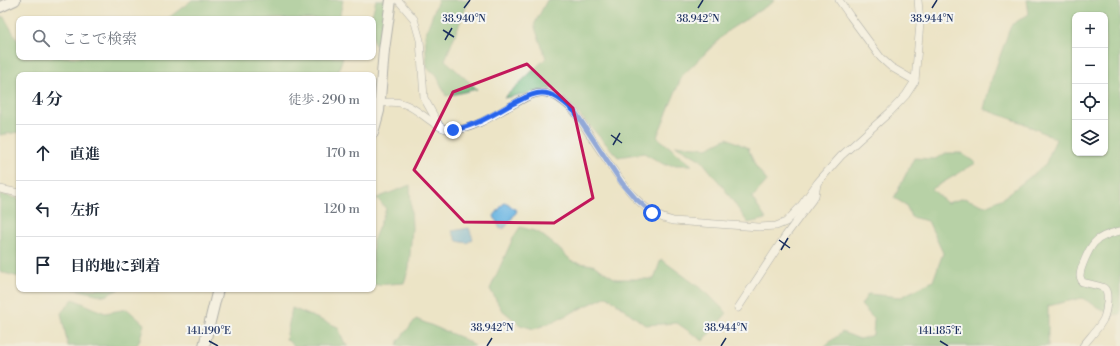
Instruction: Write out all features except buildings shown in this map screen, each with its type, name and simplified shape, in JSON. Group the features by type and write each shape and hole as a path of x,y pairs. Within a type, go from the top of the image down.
{"street":[{"path":"0,7 15,0"},
{"path":"376,123 379,112 384,50 391,0"},
{"path":"398,0 414,19 420,40 424,98 441,128"},
{"path":"839,0 881,58 891,67 915,81"},
{"path":"380,103 403,103 412,107 441,128 453,130 476,124 528,96 542,92 553,96 575,112 622,183 635,198 652,213 664,219 673,221 776,226 786,222 841,156 906,96 915,81 920,23 918,0"},
{"path":"738,308 786,235 815,196 818,182"},
{"path":"0,189 16,192"},
{"path":"1083,346 1104,318 1108,295 1104,288 1082,282 1080,277 1081,269 1086,256 1094,243 1108,234 1120,231"},
{"path":"204,346 217,292"}],"highlighted area":[{"path":"527,64 573,108 593,198 554,223 464,222 414,170 453,92"}],"green space":[{"path":"192,0 343,0 340,16 171,16"},
{"path":"376,0 387,0 379,45 376,45 376,16 372,16"},
{"path":"438,0 469,0 445,60 477,89 446,96 436,74 427,68 425,35"},
{"path":"547,0 775,0 729,30 682,76 657,137 692,165 665,165 644,153 618,157 555,88 504,98 546,58 534,25"},
{"path":"1027,0 1120,0 1120,314 1112,315 1082,298 1048,306 1048,346 825,346 842,332 860,339 873,335 874,319 861,305 868,294 901,297 933,281 943,253 928,221 911,217 906,205 894,198 914,158 935,159 946,153 961,153 976,163 932,189 947,203 964,198 985,206 1003,198 1045,165 1056,139 1023,123 984,109 991,81 1011,25 1029,14"},
{"path":"0,17 4,17 16,38 16,60 342,60 338,72 16,72 16,132 0,135"},
{"path":"727,138 748,148 755,165 767,181 752,198 766,219 748,223 723,187 701,160 675,145 707,148"},
{"path":"410,185 412,228 409,268 404,283 376,285 376,234 386,209 377,198"},
{"path":"0,194 16,198 16,276 0,272"},
{"path":"520,227 538,232 573,262 593,265 616,279 654,279 661,259 707,293 727,313 703,341 677,323 645,325 607,296 534,329 520,325 501,309 490,289 513,238"},
{"path":"87,292 113,292 105,296"},
{"path":"73,299 105,313 127,309 144,324 139,342 136,346 68,346 61,313"},
{"path":"292,308 338,327 345,344 348,346 294,346 286,339"},
{"path":"416,319 462,338 475,346 397,346 398,341"}],"water":[{"path":"504,203 507,203 517,211 505,228 500,229 494,216"},
{"path":"469,228 473,239 467,243 457,241 452,231"}],"route":[{"path":"453,130 476,124 528,96 542,92 553,96 575,112 622,183 635,198 652,213"}]}
